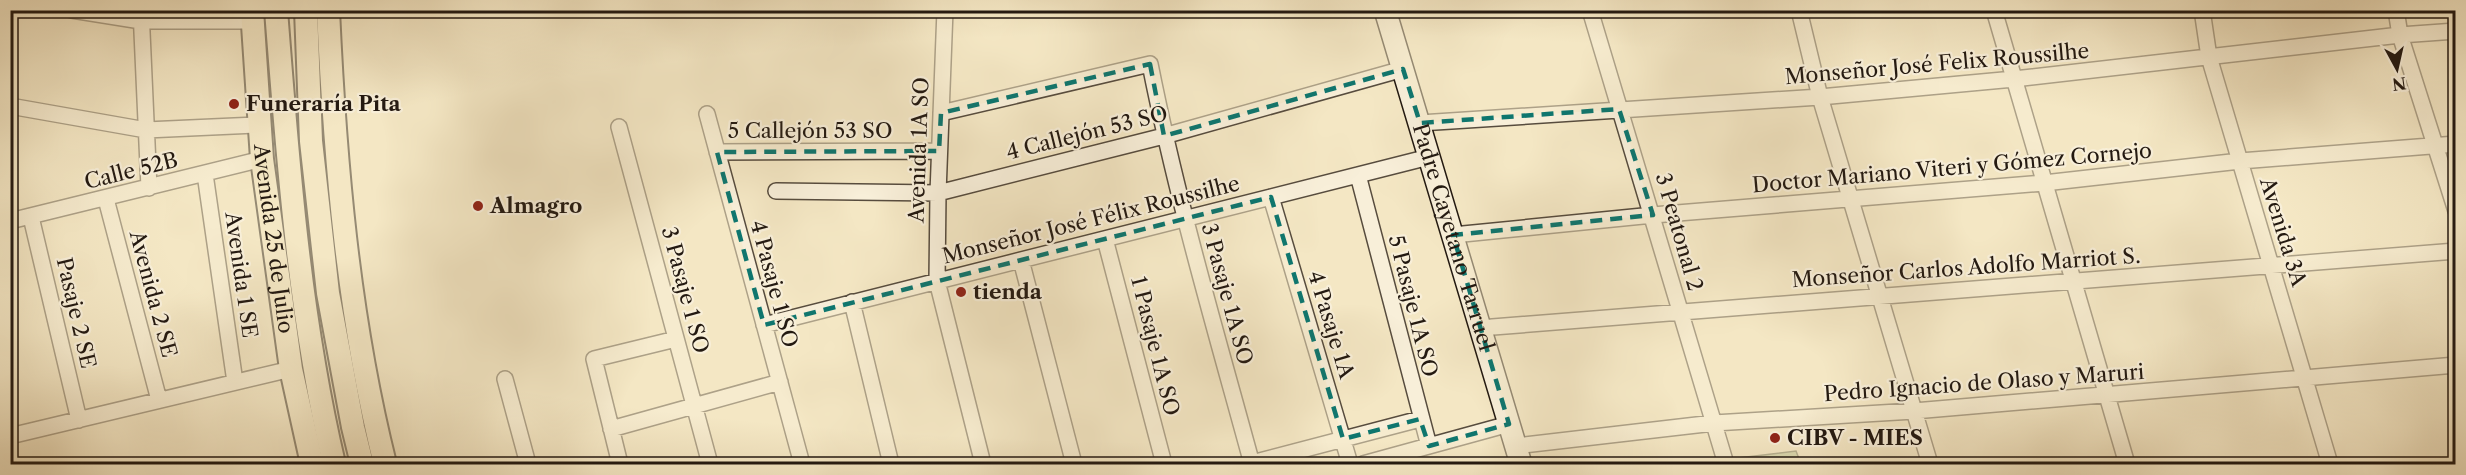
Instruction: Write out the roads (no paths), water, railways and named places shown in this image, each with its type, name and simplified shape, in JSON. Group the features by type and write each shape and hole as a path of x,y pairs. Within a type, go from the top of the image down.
{"main road":[{"name":"Avenida 25 de Julio","path":"276,10 286,146 306,323 334,465"},
{"path":"306,10 311,141 328,293 362,465"},
{"path":"328,10 334,139 350,282 374,420 385,465"},
{"name":"Avenida 25 de Julio","path":"252,16 262,159 291,369 312,465"},
{"path":"277,262 306,323"}],"street":[{"path":"72,10 141,16 252,16"},
{"name":"Avenida 1A SO","path":"945,10 939,150 937,281 983,465"},
{"name":"Padre Cayetano Tarruel","path":"1385,10 1518,455"},
{"name":"3 Peatonal 2","path":"1590,10 1726,465"},
{"path":"1799,10 1820,97 1930,465"},
{"path":"1994,10 2127,465"},
{"name":"Avenida 3A","path":"2202,10 2209,57 2330,465"},
{"path":"2396,10 2400,35 2456,211"},
{"path":"141,16 149,188"},
{"name":"Monseñor José Felix Roussilhe","path":"1420,123 1820,97 2014,79 2400,35 2456,32"},
{"name":"3 Pasaje 1A SO","path":"941,112 1150,64 1164,136 1251,464"},
{"name":"4 Callejón 53 SO","path":"776,191 938,194 1164,136 1403,69"},
{"path":"10,106 146,130 258,125"},
{"name":"4 Pasaje 1 SO","path":"707,114 802,465"},
{"name":"3 Pasaje 1 SO","path":"619,127 711,465"},
{"name":"Doctor Mariano Viteri y Gómez Cornejo","path":"1453,235 1653,215 2044,183 2240,161 2456,144"},
{"name":"5 Callejón 53 SO","path":"717,152 939,150"},
{"name":"Monseñor José Félix Roussilhe","path":"764,324 1429,157"},
{"name":"Calle 52B","path":"10,222 262,159"},
{"name":"Avenida 1 SE","path":"205,174 235,382"},
{"name":"5 Pasaje 1A SO","path":"1358,175 1420,419 1429,446"},
{"name":"4 Pasaje 1A","path":"1271,197 1350,465"},
{"name":"Avenida 2 SE","path":"106,199 159,400"},
{"name":"Pasaje 2 SE","path":"31,217 79,420"},
{"name":"1 Pasaje 1A SO","path":"1105,238 1164,465"},
{"name":"Monseñor Carlos Adolfo Marriot S.","path":"1480,328 2456,251"},
{"path":"1021,260 1074,465"},
{"path":"852,302 891,465"},
{"path":"620,465 594,359 676,339"},
{"name":"Pedro Ignacio de Olaso y Maruri","path":"1518,455 1714,423 1914,411 2456,364"},
{"path":"10,436 291,369"},
{"path":"506,379 528,465"},
{"path":"611,429 780,382"},
{"path":"1251,464 1420,419"},
{"path":"1369,464 1509,424"}],"place":[{"name":"Funeraría Pita","path":"234,104"},
{"name":"Almagro","path":"478,206"},
{"name":"tienda","path":"961,292"},
{"name":"CIBV - MIES","path":"1775,438"}]}
